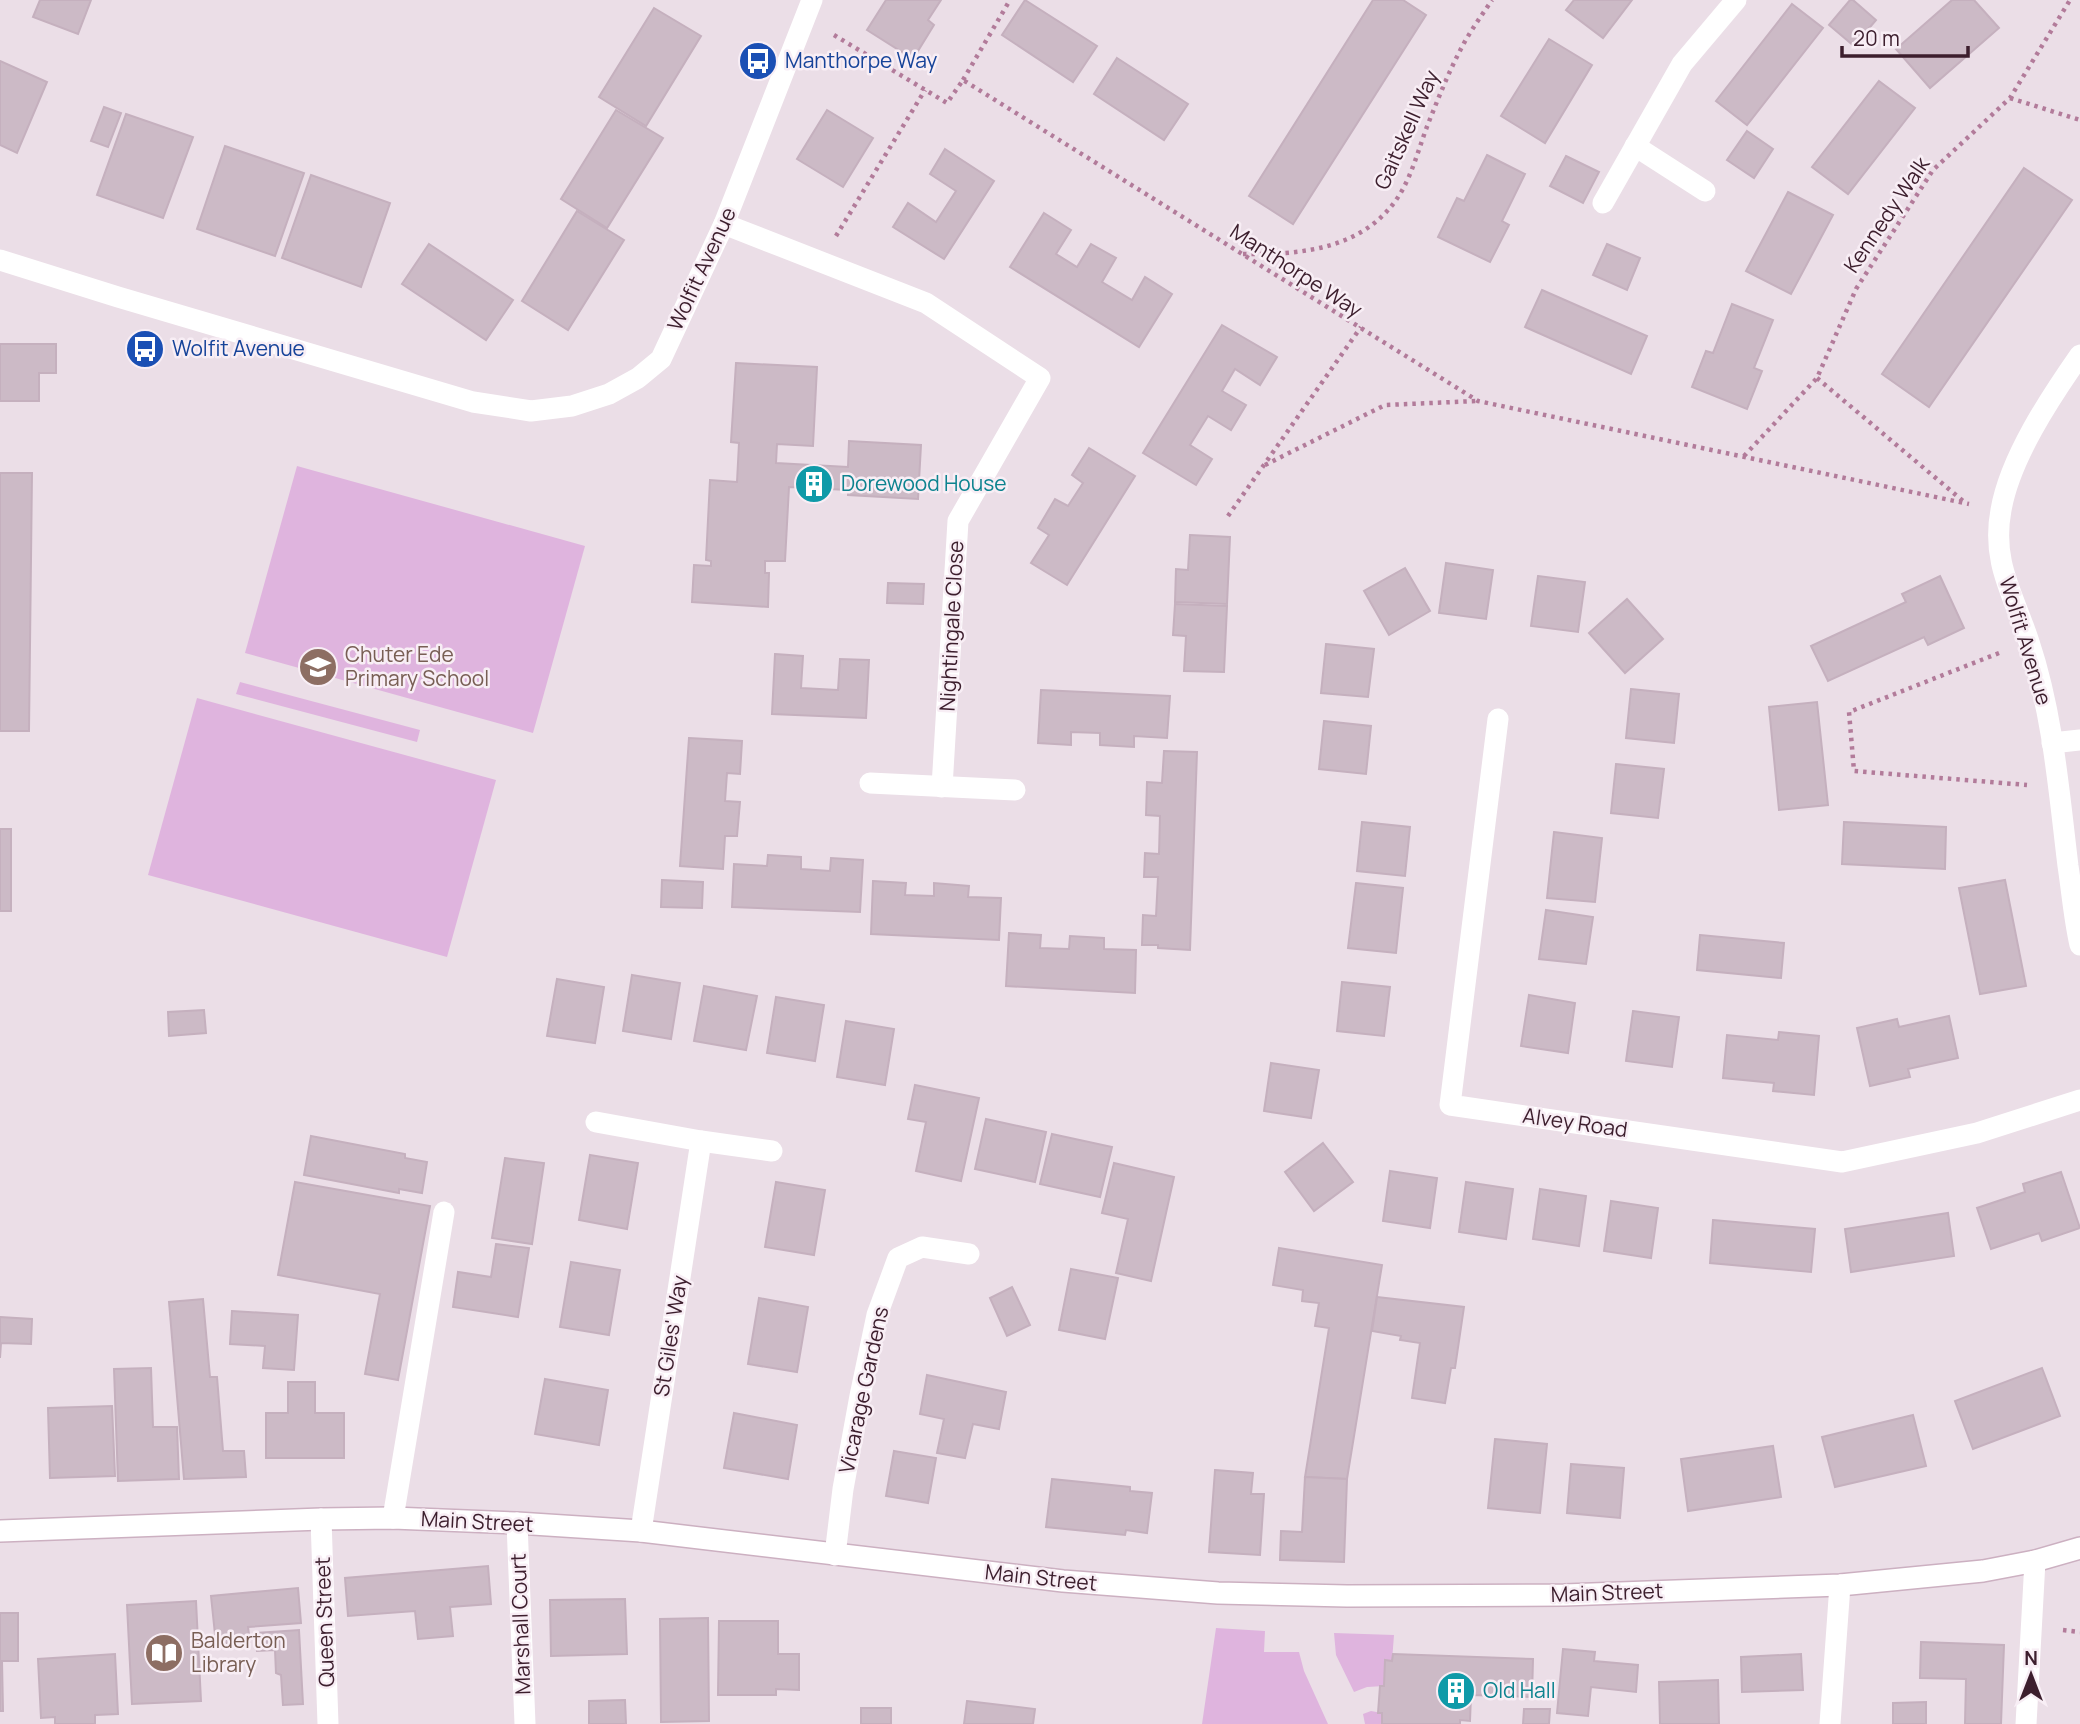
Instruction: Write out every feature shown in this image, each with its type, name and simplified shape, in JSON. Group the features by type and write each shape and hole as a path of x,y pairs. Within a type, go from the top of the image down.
{"street":[{"path":"1603,204 1682,64 1736,0"},
{"name":"Wolfit Avenue","path":"0,260 473,402 531,411 572,406 609,394 638,378 660,359 724,224 809,9"},
{"path":"1635,146 1705,191"},
{"name":"Nightingale Close","path":"724,224 926,303 1040,377 958,521 942,787"},
{"name":"Wolfit Avenue","path":"2080,355 2014,463 2001,509 1998,544 2006,584 2039,674 2052,743 2080,945"},
{"name":"Alvey Road","path":"1498,719 1450,1105 1842,1162 1977,1133 2080,1100"},
{"path":"2052,743 2080,740"},
{"path":"870,783 1015,790"},
{"path":"596,1122 772,1151"},
{"name":"St Giles' Way","path":"641,1531 701,1141"},
{"path":"394,1518 444,1212"},
{"name":"Vicarage Gardens","path":"835,1555 843,1489 865,1369 877,1315 898,1258 922,1247 969,1254"},
{"name":"Main Street","path":"0,1531 321,1519 394,1518 517,1523 641,1531 1063,1581 1218,1593 1347,1596 1563,1595 1840,1585 1983,1571 2035,1561 2080,1548"},
{"name":"Queen Street","path":"321,1519 328,1724"},
{"name":"Marshall Court","path":"517,1523 525,1724"},
{"path":"2026,1724 2035,1561"},
{"path":"1830,1724 1840,1585"}],"path":[{"path":"809,9 947,103 1010,0"},
{"name":"Gaitskell Way","path":"1242,254 1283,255 1317,250 1345,241 1374,225 1400,194 1463,44 1492,0"},
{"name":"Kennedy Walk","path":"1744,456 1816,377 1856,289 1933,170 2010,99 2070,0"},
{"name":"Manthorpe Way","path":"963,80 1361,327 1228,516"},
{"path":"821,261 925,90"},
{"path":"2010,99 2080,120"},
{"path":"1361,327 1478,401"},
{"path":"1816,377 1965,503"},
{"path":"1264,465 1385,405 1478,401 2001,509"},
{"path":"2029,641 1849,712 1854,771 2058,788"}],"shaded area":[{"path":"297,466 585,546 533,733 245,653"},
{"path":"240,682 420,730 417,742 236,694"},
{"path":"197,698 496,780 447,957 148,875"},
{"path":"1216,1628 1265,1631 1264,1652 1299,1652 1304,1671 1328,1724 1202,1724"},
{"path":"1334,1633 1394,1635 1392,1661 1385,1660 1384,1686 1367,1687 1354,1692 1336,1655"},
{"path":"1371,1711 1382,1713 1382,1724 1365,1724 1363,1714"}],"building":[{"path":"40,0 91,0 78,34 33,17"},
{"path":"886,0 941,0 928,20 934,25 913,59 867,30"},
{"path":"1025,0 1097,46 1073,82 1002,35"},
{"path":"1373,0 1403,0 1426,15 1293,224 1249,196"},
{"path":"1574,0 1632,0 1603,38 1566,10"},
{"path":"1850,0 1876,20 1854,46 1829,25"},
{"path":"1952,0 1974,0 1999,28 1930,88 1896,49"},
{"path":"1792,4 1823,28 1747,125 1716,101"},
{"path":"654,8 701,36 646,126 599,97"},
{"path":"1549,39 1592,65 1545,143 1501,116"},
{"path":"1117,58 1188,104 1164,140 1094,94"},
{"path":"0,61 47,82 17,153 0,145"},
{"path":"1879,81 1915,108 1848,194 1812,167"},
{"path":"104,107 121,113 108,147 91,141"},
{"path":"616,110 663,138 607,228 561,199"},
{"path":"827,110 873,138 843,187 797,159"},
{"path":"126,114 193,137 163,218 97,195"},
{"path":"1747,131 1773,149 1754,178 1727,160"},
{"path":"225,146 304,173 275,256 197,229"},
{"path":"945,149 994,181 944,259 893,227 908,203 936,222 956,191 930,174"},
{"path":"1487,155 1525,174 1502,221 1509,225 1490,262 1438,237 1457,198 1464,201"},
{"path":"1566,156 1599,172 1583,203 1550,186"},
{"path":"2024,168 2072,200 1929,407 1882,374"},
{"path":"311,175 390,203 361,287 282,258"},
{"path":"1788,192 1833,215 1791,294 1746,271"},
{"path":"577,211 624,240 568,330 522,301"},
{"path":"1044,213 1071,230 1056,254 1077,267 1091,244 1116,258 1102,282 1132,300 1145,277 1172,294 1139,347 1010,267"},
{"path":"429,244 513,300 486,340 402,284"},
{"path":"1607,244 1640,258 1627,290 1593,275"},
{"path":"1542,290 1647,336 1631,374 1525,327"},
{"path":"1732,304 1773,320 1754,368 1762,371 1747,409 1692,387 1706,351 1713,353"},
{"path":"1222,325 1277,357 1260,385 1235,369 1222,391 1246,405 1231,430 1208,416 1190,445 1212,459 1196,485 1143,453"},
{"path":"0,344 56,344 56,373 39,373 39,401 0,401"},
{"name":"Dorewood House","path":"736,363 817,367 813,446 777,444 776,463 848,467 849,441 921,445 918,499 848,495 848,490 789,487 785,561 765,561 765,573 769,573 768,607 692,602 694,565 711,566 711,561 706,560 710,480 737,482 739,443 731,442"},
{"path":"1089,448 1135,476 1067,585 1031,563 1049,535 1038,528 1055,499 1068,506 1083,483 1072,475"},
{"path":"0,473 32,473 29,731 0,731"},
{"path":"1190,535 1230,537 1227,604 1175,602 1176,569 1188,570"},
{"path":"1446,563 1493,570 1486,619 1439,613"},
{"path":"1405,568 1430,611 1389,635 1364,591"},
{"path":"1538,576 1585,582 1578,632 1531,626"},
{"path":"1940,576 1964,628 1928,645 1924,637 1828,681 1811,646 1906,602 1902,594"},
{"path":"888,583 924,584 923,604 887,603"},
{"path":"1627,599 1663,639 1625,673 1589,633"},
{"path":"1175,604 1227,606 1224,672 1184,671 1186,636 1173,635"},
{"path":"1326,644 1374,649 1368,697 1321,693"},
{"path":"775,654 803,656 801,688 838,690 840,659 869,660 866,718 772,714"},
{"path":"1631,689 1679,694 1674,743 1626,738"},
{"path":"1041,690 1170,696 1167,738 1134,736 1134,747 1100,745 1100,733 1071,732 1071,745 1038,743"},
{"path":"1817,702 1828,805 1779,810 1769,707"},
{"path":"1324,721 1371,726 1366,774 1319,769"},
{"path":"689,738 742,741 740,774 727,773 725,801 740,802 737,836 725,836 723,869 680,866"},
{"path":"1164,751 1197,752 1190,950 1142,945 1143,915 1156,916 1158,877 1144,877 1145,853 1159,854 1160,816 1146,815 1147,782 1162,783"},
{"path":"1616,764 1664,769 1658,818 1611,813"},
{"path":"1362,822 1410,827 1405,876 1357,871"},
{"path":"1844,822 1946,827 1945,869 1842,864"},
{"path":"0,829 11,829 11,911 0,911"},
{"path":"1554,832 1602,838 1595,902 1547,898"},
{"path":"768,855 801,857 801,869 830,871 831,858 863,860 860,912 732,907 734,864 767,866"},
{"path":"662,880 703,882 702,908 661,907"},
{"path":"2005,880 2026,986 1980,994 1959,888"},
{"path":"873,881 906,883 905,895 934,896 934,883 969,886 968,897 1001,898 999,940 871,934"},
{"path":"1356,883 1403,888 1396,953 1348,948"},
{"path":"1546,910 1593,917 1586,964 1539,959"},
{"path":"1009,933 1041,935 1040,948 1069,949 1070,936 1104,938 1104,949 1136,950 1135,993 1006,986"},
{"path":"1700,935 1784,943 1781,978 1697,970"},
{"path":"632,975 680,983 671,1039 623,1031"},
{"path":"557,979 604,987 595,1043 547,1036"},
{"path":"1342,982 1390,987 1384,1036 1337,1031"},
{"path":"704,986 757,996 746,1050 694,1041"},
{"path":"1529,995 1575,1003 1568,1053 1521,1046"},
{"path":"776,997 824,1005 815,1061 767,1053"},
{"path":"204,1010 206,1033 169,1036 168,1012"},
{"path":"1633,1011 1679,1017 1672,1067 1626,1061"},
{"path":"1949,1016 1958,1058 1908,1069 1910,1077 1870,1086 1857,1028 1897,1019 1899,1027"},
{"path":"846,1021 894,1029 885,1085 837,1077"},
{"path":"1779,1032 1819,1036 1814,1095 1773,1091 1774,1083 1723,1078 1727,1035 1778,1040"},
{"path":"1271,1063 1319,1070 1311,1118 1264,1111"},
{"path":"915,1085 979,1098 961,1181 916,1171 926,1122 908,1119"},
{"path":"986,1119 1046,1132 1035,1182 975,1169"},
{"path":"1052,1134 1112,1147 1100,1197 1040,1184"},
{"path":"311,1136 405,1154 405,1158 427,1162 422,1193 399,1189 399,1193 304,1175"},
{"path":"1323,1143 1353,1182 1314,1211 1285,1172"},
{"path":"590,1155 638,1163 627,1229 579,1220"},
{"path":"505,1158 544,1163 532,1244 492,1238"},
{"path":"1114,1163 1174,1177 1151,1281 1116,1273 1128,1219 1102,1213"},
{"path":"1390,1171 1437,1178 1430,1228 1383,1221"},
{"path":"2061,1172 2080,1228 2042,1241 2039,1233 1991,1249 1977,1208 2025,1192 2023,1184"},
{"path":"295,1182 430,1206 398,1380 365,1374 380,1294 278,1275"},
{"path":"776,1182 825,1190 814,1255 765,1247"},
{"path":"1466,1182 1513,1189 1506,1239 1459,1232"},
{"path":"1540,1189 1586,1196 1579,1246 1533,1239"},
{"path":"1611,1201 1658,1208 1651,1258 1604,1251"},
{"path":"1948,1213 1954,1256 1851,1272 1845,1229"},
{"path":"1713,1220 1815,1229 1811,1272 1710,1263"},
{"path":"496,1244 529,1248 518,1317 453,1307 458,1272 491,1277"},
{"path":"1279,1248 1382,1265 1347,1479 1305,1477 1329,1328 1315,1326 1319,1303 1302,1301 1303,1290 1273,1285"},
{"path":"571,1262 620,1270 609,1335 560,1327"},
{"path":"1071,1269 1118,1278 1105,1339 1059,1330"},
{"path":"1012,1287 1030,1325 1007,1336 990,1298"},
{"path":"1377,1297 1464,1307 1455,1368 1451,1368 1445,1403 1412,1398 1420,1343 1400,1340 1401,1336 1372,1331"},
{"path":"759,1298 808,1307 797,1372 748,1364"},
{"path":"203,1299 210,1377 217,1377 223,1451 244,1451 246,1477 184,1479 169,1302"},
{"path":"232,1311 298,1315 294,1370 263,1368 265,1346 230,1344"},
{"path":"0,1317 32,1319 31,1344 1,1343 0,1358"},
{"path":"151,1368 153,1427 177,1427 179,1479 118,1481 114,1369"},
{"path":"2042,1368 2060,1416 1973,1449 1955,1401"},
{"path":"927,1375 1006,1392 999,1429 973,1424 965,1458 937,1453 944,1419 920,1414"},
{"path":"545,1379 608,1390 599,1445 535,1434"},
{"path":"288,1382 315,1382 315,1413 344,1413 344,1458 266,1458 266,1413 288,1413"},
{"path":"112,1406 115,1476 50,1478 48,1408"},
{"path":"734,1413 797,1425 788,1479 724,1468"},
{"path":"1913,1415 1926,1466 1835,1487 1822,1437"},
{"path":"1495,1439 1547,1444 1540,1513 1488,1508"},
{"path":"1773,1446 1781,1497 1688,1511 1681,1459"},
{"path":"894,1451 936,1458 928,1503 886,1496"},
{"path":"1571,1464 1624,1468 1620,1518 1567,1513"},
{"path":"1215,1470 1253,1473 1251,1494 1264,1494 1260,1555 1209,1552"},
{"path":"1305,1477 1347,1479 1344,1562 1280,1560 1281,1531 1302,1532"},
{"path":"1052,1479 1130,1487 1130,1491 1152,1493 1147,1533 1126,1530 1125,1535 1046,1527"},
{"path":"488,1566 491,1604 450,1607 453,1636 418,1639 415,1611 348,1616 345,1578"},
{"path":"298,1588 301,1623 248,1627 250,1642 216,1644 211,1596"},
{"path":"625,1599 627,1654 551,1656 550,1600"},
{"name":"Balderton Library","path":"196,1601 201,1701 132,1704 127,1605"},
{"path":"0,1613 18,1613 18,1661 2,1661 3,1711 0,1711"},
{"path":"708,1618 709,1721 661,1722 660,1619"},
{"path":"719,1621 778,1621 778,1654 799,1654 799,1690 776,1689 776,1695 718,1695"},
{"path":"299,1630 303,1704 283,1705 281,1675 276,1673 275,1650 257,1651 256,1633"},
{"path":"1921,1642 2004,1645 2001,1724 1965,1724 1966,1679 1920,1678"},
{"path":"1563,1649 1595,1652 1594,1661 1638,1665 1636,1692 1591,1687 1588,1716 1557,1713"},
{"path":"115,1654 118,1714 95,1715 95,1724 55,1724 55,1717 41,1718 38,1659"},
{"name":"Old Hall","path":"1393,1654 1533,1659 1532,1697 1471,1695 1470,1721 1460,1720 1460,1724 1382,1724 1382,1713 1378,1713 1380,1686 1384,1686 1385,1660 1392,1661"},
{"path":"1801,1654 1803,1690 1742,1692 1741,1657"},
{"path":"1718,1680 1719,1724 1660,1724 1659,1682"},
{"path":"625,1700 626,1724 589,1724 589,1701"},
{"path":"967,1701 1035,1709 1033,1724 964,1724"},
{"path":"1926,1702 1926,1724 1893,1724 1893,1703"},
{"path":"861,1708 891,1708 891,1724 861,1724"},
{"path":"1524,1709 1550,1709 1549,1724 1523,1724"}],"place":[{"name":"Manthorpe Way","path":"758,61"},
{"name":"Wolfit Avenue","path":"145,349"},
{"name":"Dorewood House","path":"814,484"},
{"name":"Chuter Ede Primary School","path":"318,667"},
{"name":"Balderton Library","path":"164,1653"},
{"name":"Old Hall","path":"1456,1691"}]}
